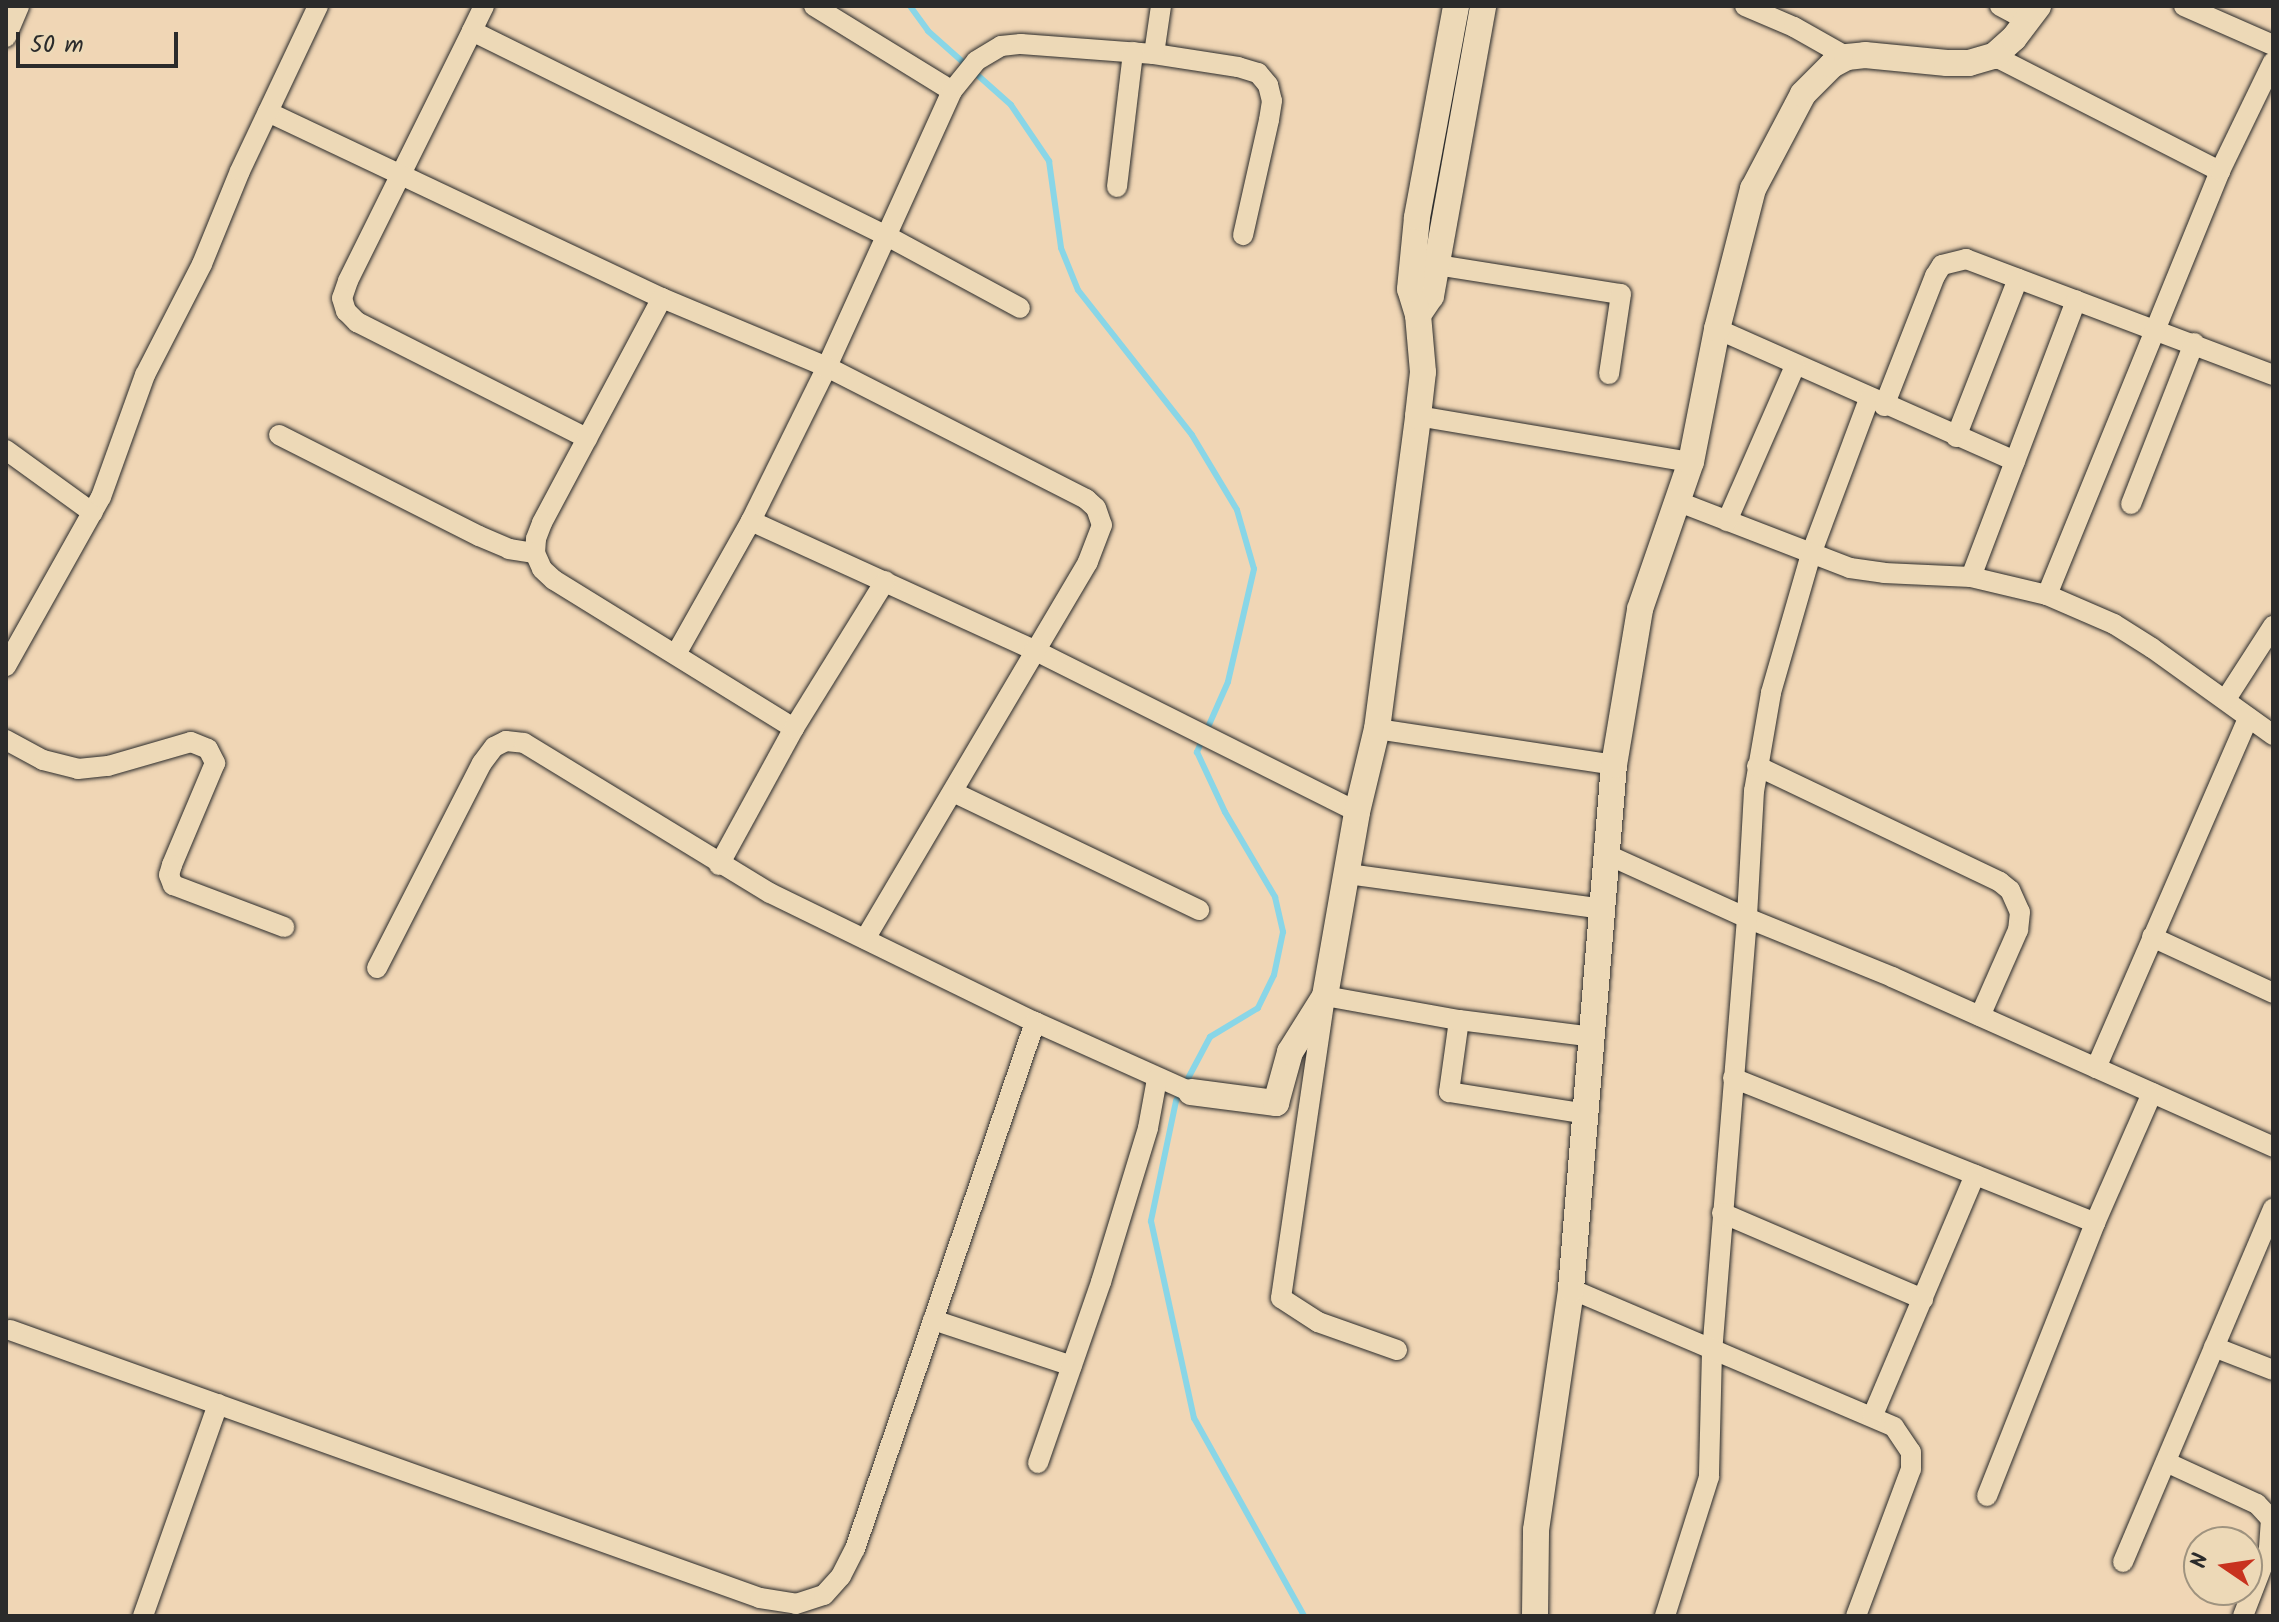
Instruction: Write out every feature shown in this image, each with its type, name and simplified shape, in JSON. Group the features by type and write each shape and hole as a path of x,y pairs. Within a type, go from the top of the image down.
{"street":[{"path":"6,37 19,6"},
{"path":"6,666 93,513 145,375 202,264 318,6"},
{"path":"484,6 400,173 342,298 346,311 357,322 587,438"},
{"path":"814,6 954,88"},
{"path":"1154,54 1161,6"},
{"path":"1397,1350 1318,1322 1281,1298 1325,996 1357,812 1377,729 1423,372 1418,315 1410,289 1417,217 1456,6"},
{"path":"1418,315 1431,296 1483,6"},
{"path":"1745,6 1794,27 1847,57"},
{"path":"1535,1616 1536,1530 1571,1289 1614,765 1640,609 1691,462 1737,240 1753,189 1774,143 1811,82 1847,57 1865,55 1969,63 1994,56 2033,14 2000,6"},
{"path":"2184,6 2273,45"},
{"path":"472,31 887,236 1020,308"},
{"path":"676,654 751,521 827,367 954,88 976,61 1001,46 1021,44 1154,54 1258,73 1268,85 1272,101 1243,235"},
{"path":"1117,187 1133,52"},
{"path":"1994,56 2220,171"},
{"path":"2047,595 2220,171 2273,62"},
{"path":"268,112 662,298 827,367 1086,499 1096,508 1102,525 1100,538 865,939"},
{"path":"1665,1616 1709,1477 1712,1351 1757,766 1771,693 1811,554 1876,403 1942,265 1966,259 2273,375"},
{"path":"1437,265 1621,294 1609,374"},
{"path":"1956,437 2018,279"},
{"path":"535,553 542,523 662,298"},
{"path":"1971,577 2076,300"},
{"path":"1717,329 1876,403 2015,461"},
{"path":"2131,504 2194,343"},
{"path":"1727,521 1795,366"},
{"path":"1418,416 1691,462"},
{"path":"279,435 479,536 509,549 535,553 554,580 794,728"},
{"path":"6,450 93,513"},
{"path":"1679,502 1850,568 1884,573 1971,577 2047,595 2114,624 2226,699 2273,735"},
{"path":"751,521 1034,650 1357,812"},
{"path":"719,865 794,728 885,581"},
{"path":"2226,699 2273,626"},
{"path":"2096,1068 2248,718"},
{"path":"1377,729 1614,765"},
{"path":"6,740 43,760 78,769 108,766 191,742 208,749 215,763 172,865 169,875 173,885 284,927"},
{"path":"377,968 482,763 494,747 506,741 524,743 719,865 1035,1022 1173,1085 1276,1103 1290,1052 1325,996"},
{"path":"1757,766 2010,890 2020,912 2018,930 1980,1016"},
{"path":"953,792 1199,910"},
{"path":"1608,855 2273,1147"},
{"path":"1348,874 1602,909"},
{"path":"2152,937 2272,989"},
{"path":"1325,996 1459,1020 1593,1037"},
{"path":"1459,1020 1449,1092 1586,1114"},
{"path":"10,1330 760,1598 796,1604 824,1595 841,1576 855,1549 1035,1022"},
{"path":"1733,1078 2095,1223"},
{"path":"1038,1463 1148,1128 1173,1085"},
{"path":"1987,1496 2095,1223 2152,1093"},
{"path":"1873,1415 1975,1175"},
{"path":"2123,1562 2273,1208"},
{"path":"1722,1213 1923,1299"},
{"path":"1571,1289 1712,1351 1873,1415 1894,1427 1911,1452 1911,1469 1856,1616"},
{"path":"933,1320 1072,1366"},
{"path":"2214,1347 2273,1370"},
{"path":"143,1616 218,1404"},
{"path":"2166,1462 2257,1504 2271,1519 2269,1549 2243,1616"}],"waterway":[{"path":"910,6 928,31 1011,105 1049,161 1061,248 1078,290 1192,435 1237,510 1254,569 1228,682 1197,752 1225,812 1275,897 1283,932 1274,975 1258,1008 1210,1037 1176,1101 1151,1221 1194,1418 1304,1616"}]}
